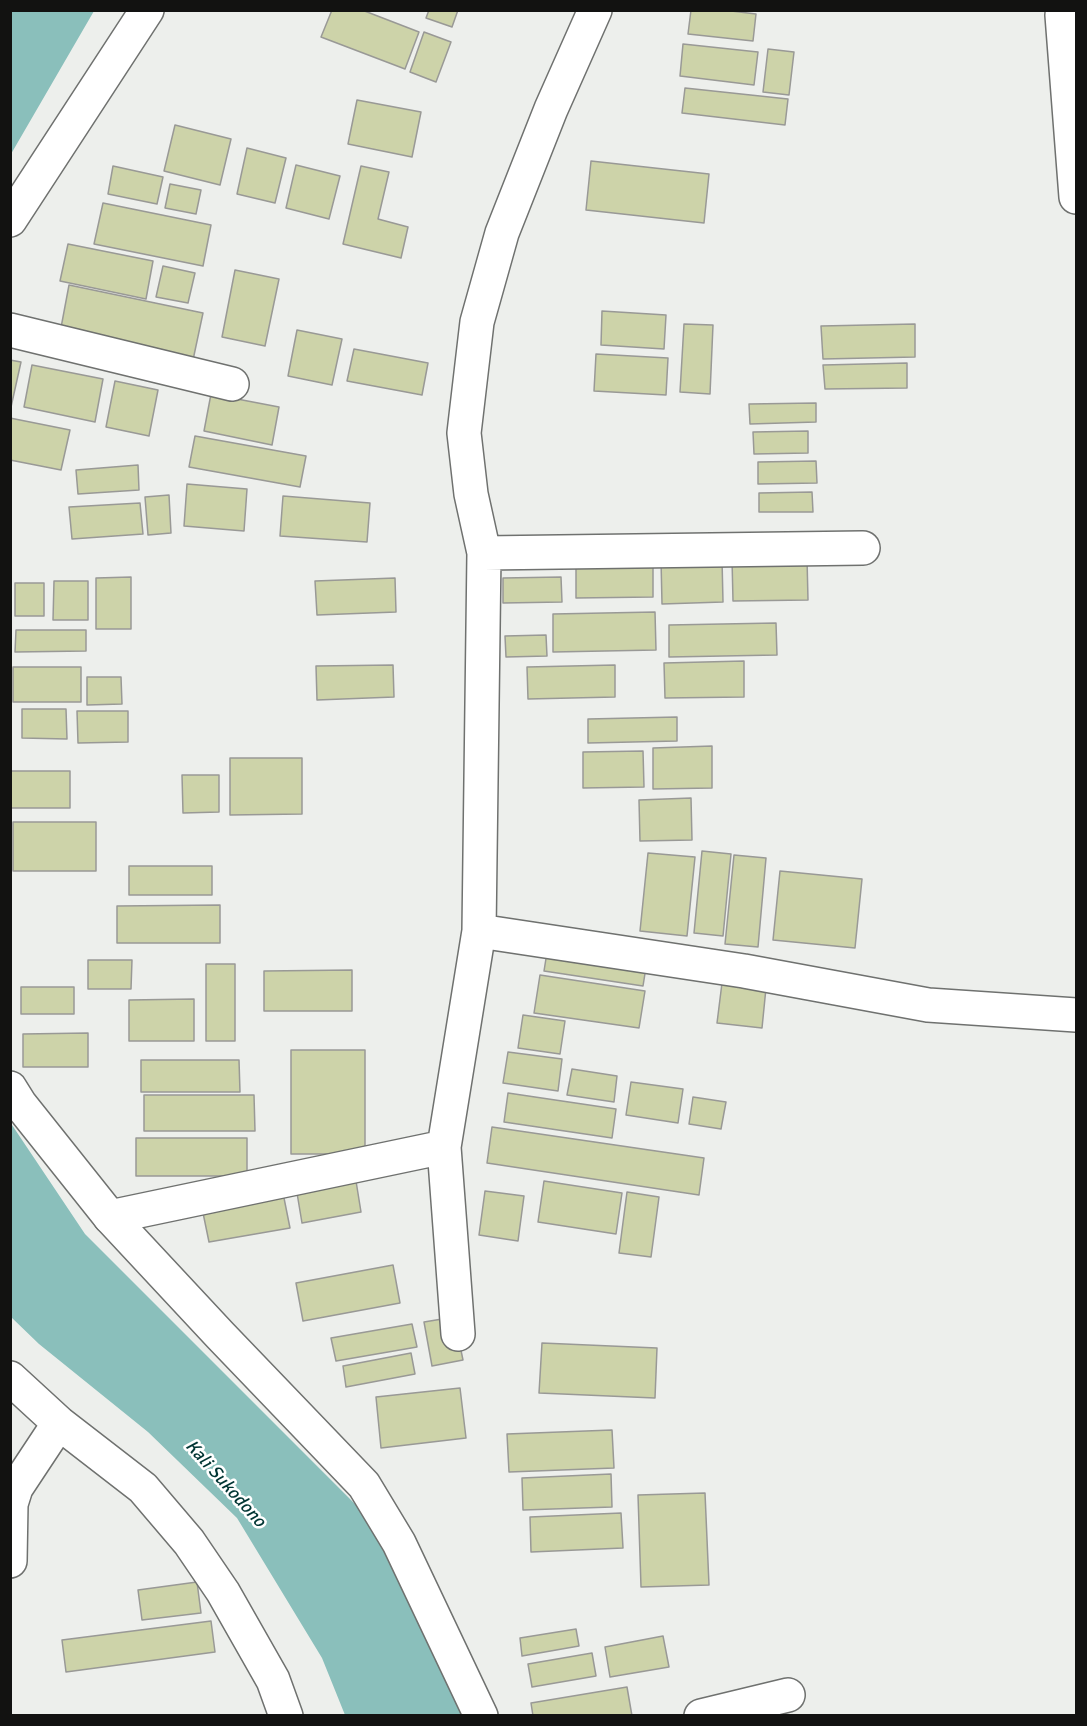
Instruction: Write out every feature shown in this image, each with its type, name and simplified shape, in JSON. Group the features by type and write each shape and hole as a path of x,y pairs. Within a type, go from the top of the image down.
{"street":[{"path":"10,220 147,10"},
{"path":"458,1334 444,1147 479,931 484,553 471,494 464,433 477,322 502,233 551,109 595,10"},
{"path":"1062,15 1077,197"},
{"path":"10,330 232,384"},
{"path":"484,553 862,548"},
{"path":"479,931 744,971 928,1005 1077,1015"},
{"path":"10,1088 20,1104 110,1216 364,1485 399,1543 481,1716"},
{"path":"110,1216 444,1147"},
{"path":"10,1378 59,1423 143,1488 189,1542 223,1592 273,1680 286,1716"},
{"path":"10,1561 11,1504 16,1488 59,1423"},
{"path":"701,1716 788,1695"}],"water":[{"path":"10,11 94,11 11,154"},
{"name":"Kali Sukodono","path":"10,1122 85,1234 382,1531 474,1715 345,1715 322,1658 237,1518 148,1432 39,1344 11,1317"}],"building":[{"path":"332,10 362,10 419,32 405,69 321,37"},
{"path":"429,10 458,10 452,27 426,18"},
{"path":"691,10 723,10 756,14 753,41 688,34"},
{"path":"424,32 451,42 436,82 410,72"},
{"path":"683,44 758,52 754,85 680,76"},
{"path":"768,49 794,52 789,95 763,92"},
{"path":"685,88 788,99 785,125 682,113"},
{"path":"357,100 421,112 412,157 348,144"},
{"path":"175,125 231,139 220,185 164,171"},
{"path":"247,148 286,158 275,203 237,194"},
{"path":"591,161 709,174 704,223 586,210"},
{"path":"296,165 340,176 329,219 286,208"},
{"path":"113,166 163,177 157,204 108,194"},
{"path":"361,166 389,172 378,219 408,227 401,258 343,244"},
{"path":"170,184 201,190 196,214 165,208"},
{"path":"103,203 211,225 203,266 94,244"},
{"path":"68,244 153,261 146,299 60,281"},
{"path":"163,266 195,273 188,303 156,297"},
{"path":"235,270 279,279 265,346 222,337"},
{"path":"69,285 203,313 193,360 60,333"},
{"path":"602,311 666,315 664,349 601,345"},
{"path":"684,324 713,325 710,394 680,392"},
{"path":"915,324 915,357 823,359 821,326"},
{"path":"297,330 342,339 332,385 288,376"},
{"path":"354,349 428,363 422,395 347,381"},
{"path":"596,354 668,358 666,395 594,391"},
{"path":"10,360 21,362 11,407 10,407"},
{"path":"907,363 907,388 825,389 823,365"},
{"path":"32,365 103,379 95,422 24,407"},
{"path":"115,381 158,390 149,436 106,427"},
{"path":"211,394 279,407 272,445 204,431"},
{"path":"816,403 816,422 750,424 749,404"},
{"path":"10,418 70,430 61,470 10,460"},
{"path":"808,431 808,453 754,454 753,432"},
{"path":"195,436 306,456 300,487 189,467"},
{"path":"816,461 817,483 758,484 758,462"},
{"path":"138,465 139,490 78,494 76,470"},
{"path":"187,484 247,489 244,531 184,526"},
{"path":"812,492 813,512 759,512 759,493"},
{"path":"169,495 171,533 148,535 145,497"},
{"path":"283,496 370,503 367,542 280,536"},
{"path":"140,503 143,534 72,539 69,507"},
{"path":"807,558 808,600 733,601 732,559"},
{"path":"722,559 723,602 662,604 661,560"},
{"path":"653,565 653,597 576,598 576,566"},
{"path":"131,577 131,629 96,629 96,578"},
{"path":"561,577 562,602 503,603 503,578"},
{"path":"395,578 396,612 317,615 315,581"},
{"path":"54,581 88,581 88,620 53,620"},
{"path":"15,583 44,583 44,616 15,616"},
{"path":"655,612 656,650 553,652 553,614"},
{"path":"776,623 777,655 669,657 669,625"},
{"path":"16,630 86,630 86,651 15,652"},
{"path":"546,635 547,656 506,657 505,636"},
{"path":"744,661 744,697 665,698 664,663"},
{"path":"393,665 394,697 317,700 316,666"},
{"path":"615,665 615,697 528,699 527,667"},
{"path":"13,667 81,667 81,702 13,702"},
{"path":"87,677 121,677 122,704 87,705"},
{"path":"22,709 66,709 67,739 22,738"},
{"path":"77,711 128,711 128,742 78,743"},
{"path":"677,717 677,741 588,743 588,719"},
{"path":"712,746 712,788 653,789 653,748"},
{"path":"643,751 644,787 583,788 583,752"},
{"path":"230,758 302,758 302,814 230,815"},
{"path":"10,771 70,771 70,808 10,808"},
{"path":"182,775 219,775 219,812 183,813"},
{"path":"691,798 692,840 640,841 639,800"},
{"path":"13,822 96,822 96,871 13,871"},
{"path":"702,851 731,854 723,936 694,933"},
{"path":"648,853 695,857 687,936 640,931"},
{"path":"734,855 766,858 758,947 725,944"},
{"path":"129,866 212,866 212,895 129,895"},
{"path":"780,871 862,879 855,948 773,940"},
{"path":"220,905 220,943 117,943 117,906"},
{"path":"548,946 647,961 643,986 544,971"},
{"path":"88,960 132,960 131,989 88,989"},
{"path":"206,964 235,964 235,1041 206,1041"},
{"path":"352,970 352,1011 264,1011 264,971"},
{"path":"540,975 645,991 639,1028 534,1013"},
{"path":"722,983 766,988 762,1028 717,1023"},
{"path":"21,987 74,987 74,1014 21,1014"},
{"path":"194,999 194,1041 129,1041 129,1000"},
{"path":"523,1015 565,1021 560,1054 518,1048"},
{"path":"88,1033 88,1067 23,1067 23,1034"},
{"path":"291,1050 365,1050 365,1154 291,1154"},
{"path":"508,1052 562,1059 558,1091 503,1083"},
{"path":"141,1060 239,1060 240,1092 141,1092"},
{"path":"572,1069 617,1076 614,1102 567,1095"},
{"path":"631,1082 683,1089 678,1123 626,1115"},
{"path":"508,1093 616,1109 612,1138 504,1122"},
{"path":"144,1095 254,1095 255,1131 144,1131"},
{"path":"693,1097 726,1102 721,1129 689,1124"},
{"path":"492,1127 704,1158 699,1195 487,1163"},
{"path":"136,1138 247,1138 247,1176 136,1176"},
{"path":"356,1181 361,1212 302,1223 297,1193"},
{"path":"544,1181 622,1193 616,1234 538,1222"},
{"path":"485,1191 524,1196 518,1241 479,1235"},
{"path":"627,1192 659,1197 651,1257 619,1253"},
{"path":"283,1193 290,1228 209,1242 202,1208"},
{"path":"393,1265 400,1303 303,1321 296,1283"},
{"path":"454,1317 463,1360 432,1366 424,1322"},
{"path":"412,1324 417,1347 336,1361 331,1338"},
{"path":"542,1343 657,1348 655,1398 539,1393"},
{"path":"411,1353 415,1374 346,1387 343,1366"},
{"path":"460,1388 466,1438 381,1448 376,1397"},
{"path":"612,1430 614,1468 509,1472 507,1434"},
{"path":"611,1474 612,1507 523,1510 522,1478"},
{"path":"705,1493 709,1585 641,1587 638,1495"},
{"path":"621,1513 623,1548 531,1552 530,1517"},
{"path":"197,1582 201,1613 142,1620 138,1590"},
{"path":"211,1621 215,1652 66,1672 62,1640"},
{"path":"576,1629 579,1646 522,1656 520,1638"},
{"path":"663,1636 669,1667 610,1677 605,1647"},
{"path":"592,1653 596,1676 532,1687 528,1664"},
{"path":"627,1687 632,1716 533,1716 531,1703"}]}
